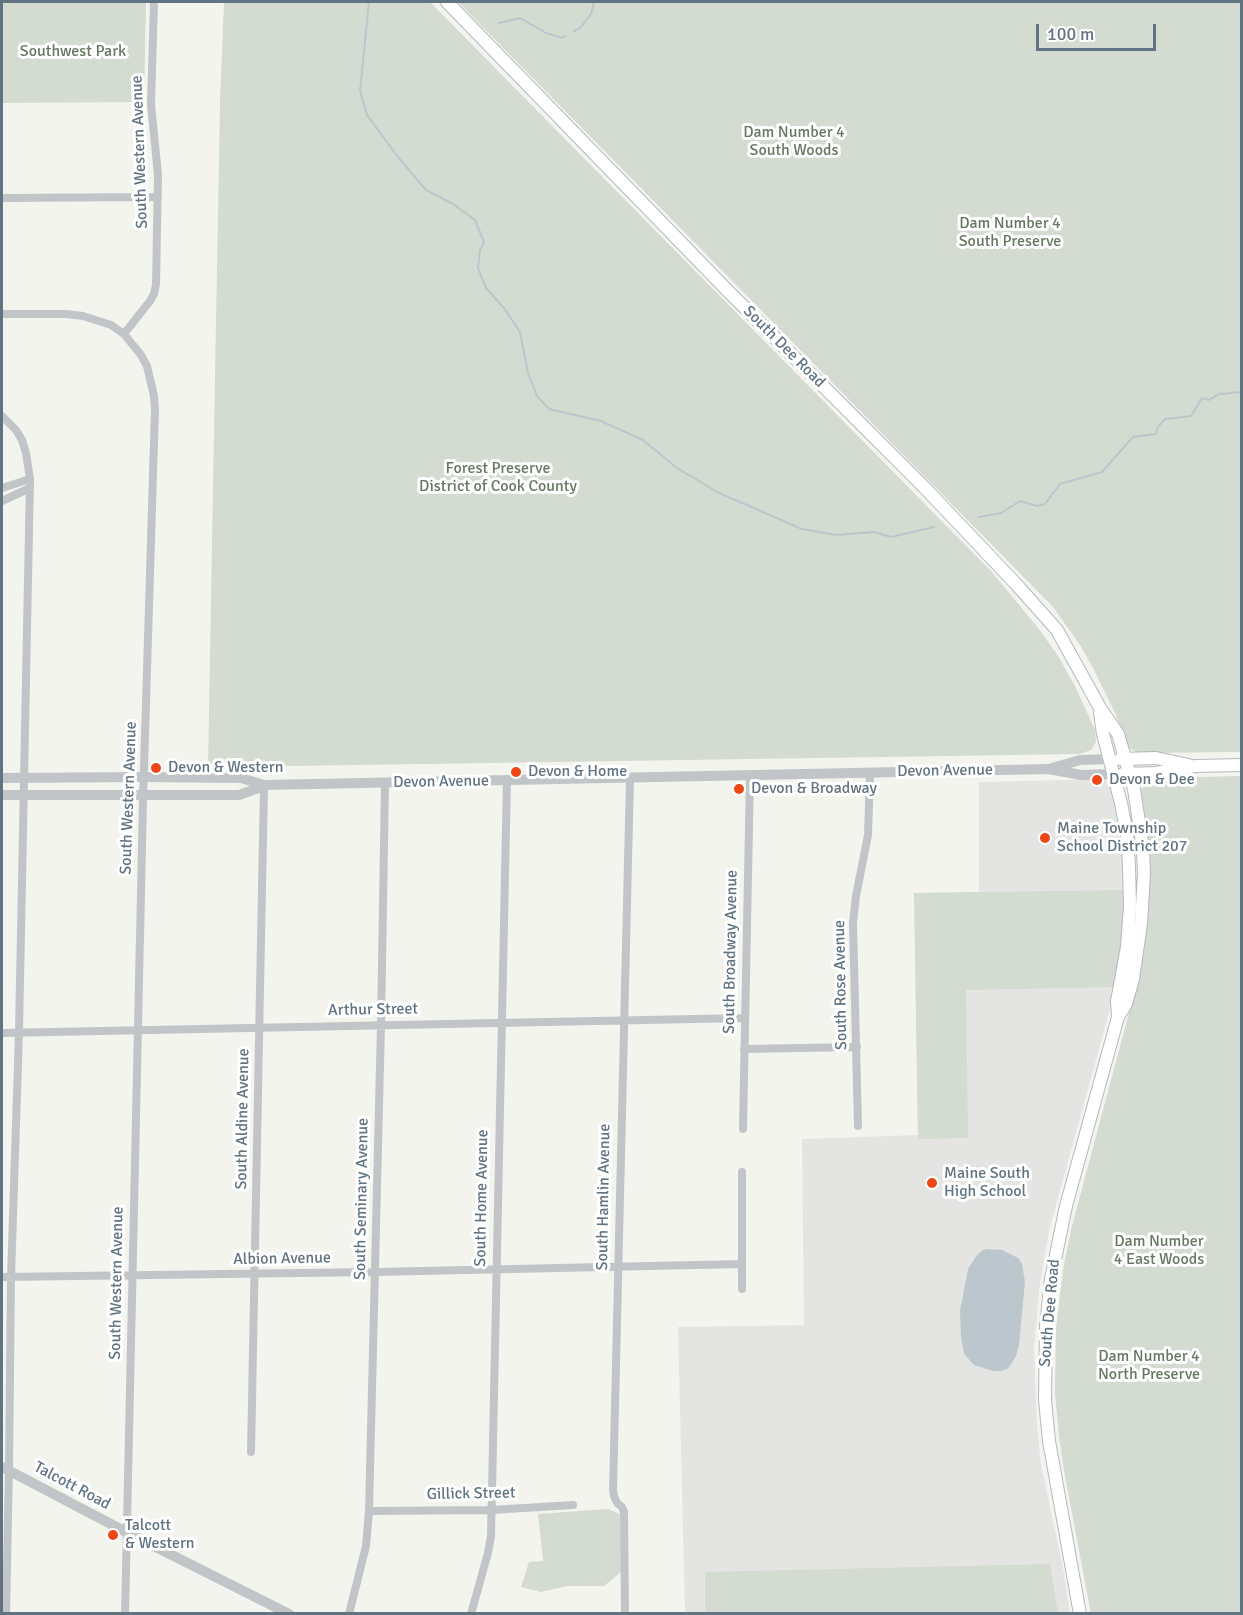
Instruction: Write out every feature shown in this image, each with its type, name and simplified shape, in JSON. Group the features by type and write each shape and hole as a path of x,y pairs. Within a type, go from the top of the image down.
{"main road":[{"name":"South Dee Road","path":"447,2 1016,584 1057,630 1100,708 1118,734 1135,796 1143,849 1143,903 1140,933 1133,979 1126,1004 1118,1017 1066,1206 1051,1279 1046,1326 1045,1400 1049,1441 1080,1614"},
{"name":"South Dee Road","path":"1100,708 1103,734 1127,834 1130,874 1128,946 1117,1001 1118,1017"},
{"name":"Devon Avenue","path":"1110,759 1156,758 1196,766"},
{"name":"Devon Avenue","path":"1114,774 1156,773 1196,766 1242,765"}],"street":[{"name":"South Western Avenue","path":"125,1614 144,777 155,410 147,366 124,334 154,294 156,276 159,197 158,163 151,104 154,2"},
{"path":"2,198 159,197"},
{"path":"2,314 83,316 111,325 124,334"},
{"path":"2,416 22,440 30,484 19,1033 5,1468 6,1614"},
{"path":"2,488 30,484"},
{"path":"2,501 30,484"},
{"name":"Devon Avenue","path":"1049,769 1080,760 1110,759"},
{"name":"Devon Avenue","path":"2,778 241,778 264,785 1049,769 1081,775 1114,774"},
{"name":"South Rose Avenue","path":"858,1126 853,923 868,835 870,773"},
{"name":"South Broadway Avenue","path":"743,1129 750,776"},
{"name":"South Hamlin Avenue","path":"625,1614 624,1512 622,1506 617,1503 613,1490 630,778"},
{"name":"South Home Avenue","path":"471,1614 490,1545 507,780"},
{"name":"South Seminary Avenue","path":"349,1614 366,1546 369,1511 385,783"},
{"name":"Devon Avenue","path":"2,795 239,795 264,785"},
{"name":"South Aldine Avenue","path":"250,1452 264,785"},
{"name":"Arthur Street","path":"2,1033 744,1018"},
{"path":"744,1049 857,1047"},
{"path":"742,1172 742,1289"},
{"name":"Albion Avenue","path":"2,1277 742,1264"},
{"name":"Talcott Road","path":"5,1468 289,1614"},
{"name":"Gillick Street","path":"369,1511 491,1510 573,1505"}],"shaded area":[{"name":"Maine South High School","path":"1105,779 1113,788 1116,796 1124,890 1115,991 1050,1227 1040,1283 1034,1347 1041,1464 1070,1613 685,1613 678,1327 804,1325 802,1139 918,1135 914,893 979,892 979,782"},
{"path":"988,1249 1002,1250 1018,1258 1022,1264 1025,1282 1019,1345 1011,1364 1007,1369 1001,1371 974,1365 964,1354 961,1337 960,1311 968,1269 977,1255"}],"green space":[{"name":"Southwest Park","path":"2,2 146,2 144,102 2,103"},
{"name":"Forest Preserve District of Cook County","path":"224,2 430,2 991,571 1039,629 1075,686 1095,730 1096,742 1091,750 1080,754 292,766 208,765 220,102"},
{"name":"Dam Number 4 South Woods","path":"458,2 1241,2 1241,752 1139,753 1130,749 1093,668 1053,607"},
{"name":"Dam Number 4 North Preserve","path":"1241,776 1241,1613 1091,1614 1059,1437 1055,1393 1056,1327 1071,1230 1130,1009 1145,939 1149,906 1149,870 1140,792 1146,782 1156,778"},
{"path":"1124,890 1124,927 1116,987 966,990 968,1138 918,1139 914,893"},
{"path":"608,1509 620,1514 621,1572 604,1586 567,1586 541,1592 521,1587 529,1562 543,1561 538,1514"},
{"path":"1050,1564 1058,1613 705,1613 705,1572"}],"waterway":[{"path":"369,2 360,91 367,115 426,190 453,204 475,220 484,242 480,250 478,268 486,288 504,308 520,332 528,373 537,396 549,409 601,421 643,440 677,468 719,493 802,529 836,535 874,532 891,537 934,527"},
{"path":"574,31 580,28 591,14 594,2"},
{"path":"499,23 520,18 546,33 562,38 565,36"},
{"path":"979,517 1001,513 1020,501 1037,506 1045,504 1060,484 1102,472 1133,437 1156,434 1158,427 1165,419 1191,416 1202,398 1209,400 1219,394 1242,392"}],"place":[{"name":"Devon & Western","path":"156,768"},
{"name":"Devon & Home","path":"516,772"},
{"name":"Devon & Dee","path":"1097,780"},
{"name":"Devon & Broadway","path":"739,789"},
{"name":"Maine Township School District 207","path":"1045,838"},
{"name":"Maine South High School","path":"932,1183"},
{"name":"Talcott & Western","path":"113,1535"}],"park label":[{"name":"Dam Number 4 South Preserve","path":"1010,233"},
{"name":"Dam Number 4 East Woods","path":"1159,1251"}]}
